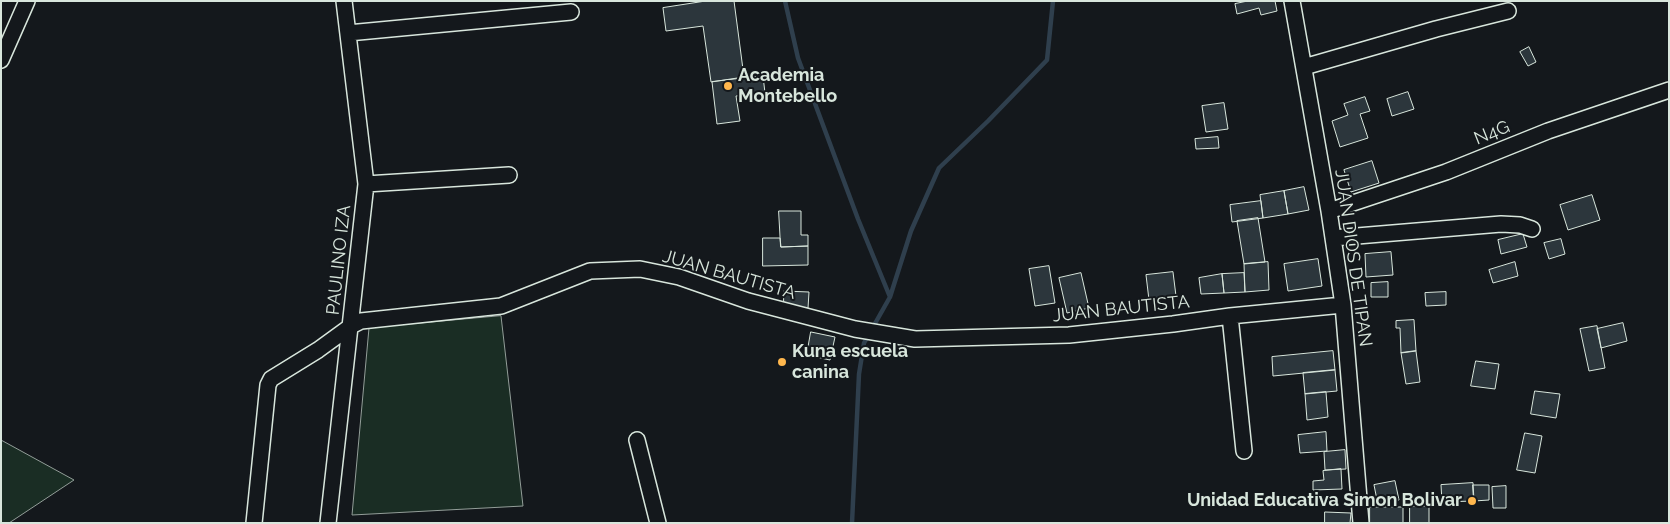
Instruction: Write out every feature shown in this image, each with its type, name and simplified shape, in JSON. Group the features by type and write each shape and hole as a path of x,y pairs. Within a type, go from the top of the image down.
{"street":[{"path":"1,60 27,1"},
{"name":"PAULINO IZA","path":"328,523 366,184 344,1"},
{"name":"JUAN DIOS DE TIPAN","path":"1292,1 1329,211 1343,305 1361,523"},
{"path":"1304,67 1436,28 1508,11"},
{"path":"348,32 571,12"},
{"name":"N4G","path":"1329,211 1446,172 1548,131 1669,90"},
{"path":"366,184 509,175"},
{"path":"1333,238 1501,224 1520,225 1532,229"},
{"name":"JUAN BAUTISTA","path":"254,523 268,385 271,379 280,372 318,350 361,321 501,306 590,271 640,269 678,277 748,301 855,329 914,339 1069,335 1343,305"},
{"path":"1230,316 1244,451"},
{"path":"637,440 658,523"}],"green space":[{"path":"501,316 523,506 352,515 369,328"},
{"path":"1,440 74,480 9,523 1,523"}],"building":[{"path":"706,1 734,1 744,77 711,82 703,26 666,31 663,8"},
{"path":"1248,1 1275,1 1277,11 1261,15 1259,8 1237,14 1235,4"},
{"path":"1529,47 1536,62 1528,66 1520,52"},
{"path":"763,76 765,93 736,96 740,121 717,124 712,82"},
{"path":"1408,92 1414,109 1392,116 1387,99"},
{"path":"1365,97 1370,111 1360,114 1368,138 1340,147 1332,121 1348,115 1344,104"},
{"path":"1224,103 1228,129 1206,132 1202,106"},
{"path":"1218,137 1219,148 1196,149 1195,139"},
{"path":"1372,161 1379,183 1351,192 1344,170"},
{"path":"1304,187 1309,210 1288,214 1284,191"},
{"path":"1284,191 1288,214 1263,218 1260,195"},
{"path":"1592,195 1600,220 1568,230 1560,205"},
{"path":"1261,201 1263,218 1232,222 1230,205"},
{"path":"779,211 801,211 801,235 808,235 808,246 781,247"},
{"path":"1258,218 1265,262 1244,264 1237,221"},
{"path":"1523,234 1527,247 1501,254 1498,240"},
{"path":"763,238 780,238 781,247 808,246 808,265 763,266"},
{"path":"1561,239 1565,254 1549,259 1544,243"},
{"path":"1391,252 1393,275 1366,277 1365,254"},
{"path":"1318,259 1322,286 1288,291 1284,264"},
{"path":"1268,262 1269,290 1245,292 1244,264"},
{"path":"1515,262 1518,276 1493,283 1489,270"},
{"path":"1049,266 1055,303 1035,306 1029,269"},
{"path":"1173,272 1176,296 1149,300 1146,275"},
{"path":"1081,273 1089,308 1067,313 1059,278"},
{"path":"1244,273 1245,292 1224,293 1222,274"},
{"path":"1222,274 1224,293 1201,294 1199,278"},
{"path":"1388,282 1388,297 1371,297 1371,283"},
{"path":"784,291 809,292 808,308 784,307"},
{"path":"1446,292 1446,305 1426,306 1425,293"},
{"path":"1414,320 1416,351 1401,353 1400,328 1396,328 1396,321"},
{"path":"1623,323 1627,341 1601,348 1597,329"},
{"path":"1597,326 1605,368 1589,371 1580,329"},
{"path":"811,332 835,337 830,360 807,355"},
{"path":"1333,351 1335,370 1273,376 1272,357"},
{"path":"1416,351 1420,382 1406,384 1401,353"},
{"path":"1476,361 1499,364 1495,389 1471,386"},
{"path":"1335,370 1337,391 1305,394 1303,373"},
{"path":"1535,391 1560,394 1556,418 1531,414"},
{"path":"1326,392 1328,417 1307,420 1305,394"},
{"path":"1326,432 1327,451 1300,453 1298,435"},
{"path":"1525,433 1542,436 1535,473 1517,470"},
{"path":"1345,450 1346,469 1325,470 1324,452"},
{"path":"1341,469 1342,489 1313,490 1313,481 1324,480 1323,471"},
{"path":"1395,481 1399,500 1378,505 1374,485"},
{"path":"1473,483 1474,501 1442,502 1441,485"},
{"path":"1473,485 1489,485 1489,500 1474,501"},
{"path":"1506,486 1506,508 1493,508 1492,487"},
{"path":"1410,506 1429,506 1429,523 1410,523"},
{"path":"1370,507 1403,507 1403,523 1370,523"},
{"path":"1325,512 1351,513 1350,523 1325,523"}],"waterway":[{"path":"785,1 798,58 858,219 890,297 864,343 859,374 852,523"},
{"path":"890,297 911,231 939,168 1047,60 1053,1"}],"place":[{"name":"Academia Montebello","path":"728,86"},
{"name":"Kuna escuela canina","path":"782,362"},
{"name":"Unidad Educativa Simon Bolivar","path":"1472,501"}]}
